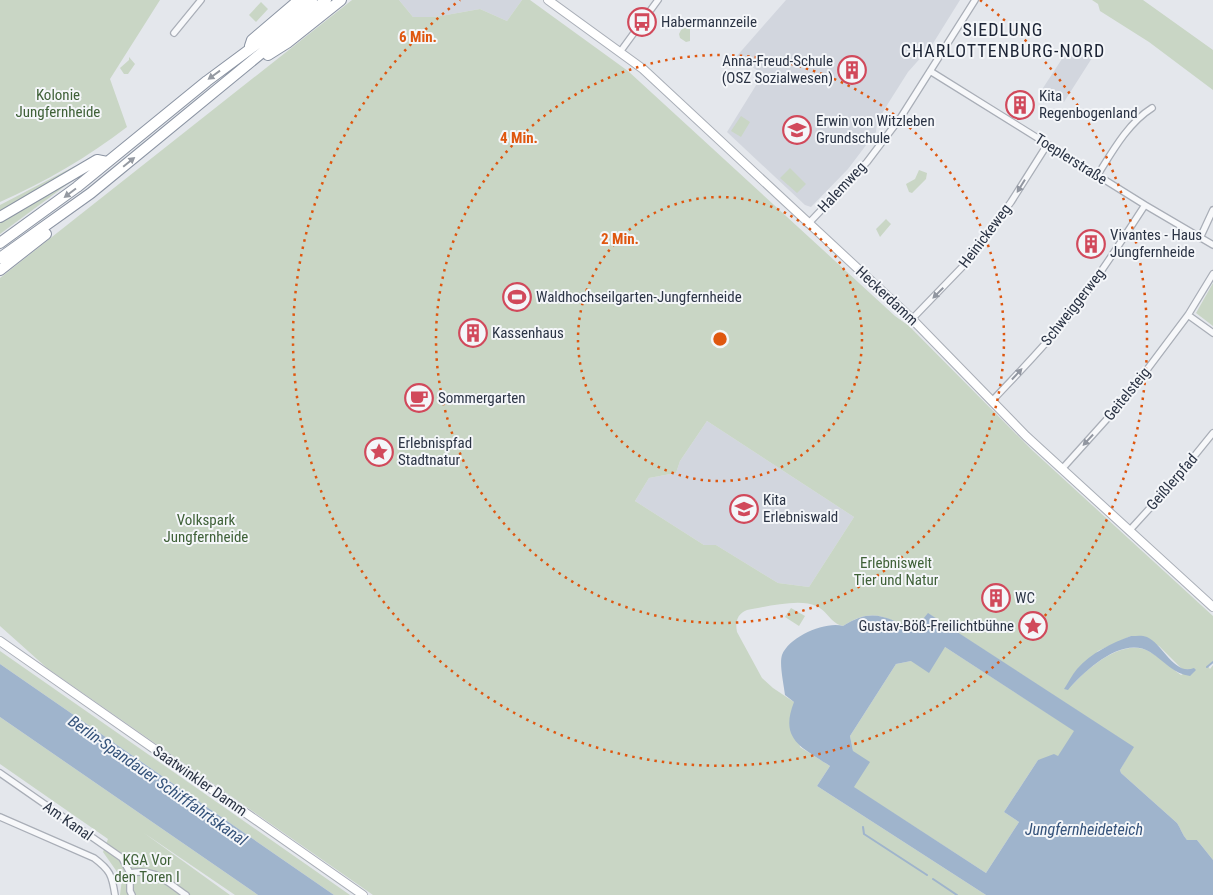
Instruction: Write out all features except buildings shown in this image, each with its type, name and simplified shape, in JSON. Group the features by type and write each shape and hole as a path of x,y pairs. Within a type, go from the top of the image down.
{"highway":[{"path":"247,51 252,40 299,0"},
{"path":"0,243 77,187 207,81 312,0"},
{"path":"0,258 91,193 326,0"},
{"path":"241,70 287,43 340,0"},
{"path":"0,218 97,160 107,162"},
{"path":"0,270 61,222 91,193"}],"street":[{"path":"174,33 201,0"},
{"name":"Heckerdamm","path":"548,0 643,69 808,224 912,318 992,401 1062,469 1213,607"},
{"path":"620,52 658,0"},
{"name":"Halemweg","path":"808,224 867,162 912,102 975,0"},
{"name":"Toeplerstraße","path":"930,71 1144,205 1213,245"},
{"path":"1097,176 1134,123 1142,114 1152,108"},
{"name":"Heinickeweg","path":"912,318 970,258 1011,202 1047,145"},
{"name":"Schweiggerweg","path":"992,401 1047,342 1098,278 1144,205"},
{"path":"1200,238 1213,210"},
{"name":"Geitelsteig","path":"1062,469 1125,398 1188,315 1213,274"},
{"path":"1188,315 1213,333"},
{"name":"Geißlerpfad","path":"1129,531 1170,486 1213,433"},
{"name":"Saatwinkler Damm","path":"0,636 37,668"},
{"name":"Saatwinkler Damm","path":"0,641 363,895"},
{"name":"Am Kanal","path":"0,773 122,858 130,873"},
{"path":"0,817 94,858 110,873 115,895"},
{"path":"132,895 130,891 130,873 143,872 152,872 186,895"}],"shaded area":[{"path":"399,0 522,0 507,21 480,9 435,17 413,17"},
{"path":"786,0 960,0 932,45 908,72 877,122 876,132 848,169 811,207 805,205 727,132 763,74 736,57"},
{"path":"1071,45 1092,58 1064,102 1043,88"},
{"name":"Kita Erlebniswald","path":"707,421 854,517 809,587 778,583 716,545 704,545 635,501 649,478 676,473 680,461"}],"green space":[{"name":"Kolonie Jungfernheide","path":"0,0 160,0 110,79 127,127 97,149 66,168 0,202"},
{"name":"Volkspark Jungfernheide","path":"352,0 399,0 413,17 435,17 480,9 507,21 522,0 530,0 628,71 895,316 909,326 1032,450 1213,616 1213,661 1208,666 1210,669 1213,665 1213,860 1197,840 1187,840 1177,823 1121,773 1120,770 1133,747 929,614 914,631 879,616 862,617 843,626 835,622 816,606 792,603 747,610 739,616 736,628 762,678 794,702 800,747 830,766 817,786 986,895 373,895 47,668 0,626 0,278","holes":["707,421 854,517 809,587 778,583 716,545 704,545 635,501 649,478 676,473 680,461","1131,636 1159,646 1182,669 1190,670 1181,675 1150,652 1139,648 1128,648 1094,665 1068,690 1098,651"]},
{"path":"1092,0 1143,0 1213,50 1213,90 1149,42 1100,11 1098,4"},
{"path":"261,2 268,9 256,22 249,15"},
{"path":"690,24 690,41 686,42 680,38 679,34 681,30"},
{"path":"129,57 135,64 128,74 124,74 120,68 129,60"},
{"path":"741,116 750,122 741,137 731,131"},
{"path":"75,166 80,175 0,234 0,205"},
{"path":"790,168 806,184 797,193 780,178"},
{"path":"919,170 927,173 926,179 912,193 909,192 906,184 915,179"},
{"path":"886,219 891,224 880,237 876,229"},
{"path":"1213,283 1213,326 1196,313"},
{"path":"791,608 805,616 799,626 785,617"},
{"path":"945,647 1075,731 1058,757 1038,760 1004,812 1019,822 986,873 853,787 853,751 850,736 896,664 911,661"},
{"path":"0,651 350,895 334,895 0,664"},
{"name":"KGA Vor den Toren I","path":"0,717 258,895 235,895 144,833 230,895 120,895 122,879 103,852 108,839 0,764"}],"water":[{"name":"Jungfernheideteich","path":"928,613 1134,747 1120,770 1121,773 1177,823 1187,840 1197,840 1213,860 1213,895 986,895 817,786 830,766 802,747 791,734 789,725 794,702 785,695 781,669 781,659 786,648 808,632 818,628 835,625 843,626 853,620 871,615 887,618 914,630","holes":["945,647 1074,731 1058,756 1054,754 1038,760 1004,812 1019,822 986,873 854,787 870,762 853,751 850,736 896,664 911,661 929,673"]},
{"path":"1131,636 1147,637 1180,668 1194,668 1196,670 1190,676 1184,675 1150,652 1139,648 1128,648 1105,657 1084,673 1068,690 1064,689 1077,669 1095,653"},
{"name":"Berlin-Spandauer Schifffahrtskanal","path":"0,664 334,895 258,895 0,717"}],"waterway":[{"path":"1207,667 1213,662"},
{"path":"863,827 864,834 927,875"},
{"path":"933,879 957,895"}],"place":[{"name":"Habermannzeile","path":"642,22"},
{"name":"Anna-Freud-Schule (OSZ Sozialwesen)","path":"852,70"},
{"name":"Kita Regenbogenland","path":"1020,105"},
{"name":"Erwin von Witzleben Grundschule","path":"797,130"},
{"name":"Vivantes - Haus Jungfernheide","path":"1091,244"},
{"name":"Waldhochseilgarten-Jungfernheide","path":"517,297"},
{"name":"Kassenhaus","path":"473,333"},
{"name":"Sommergarten","path":"419,398"},
{"name":"Erlebnispfad Stadtnatur","path":"379,452"},
{"name":"Kita Erlebniswald","path":"744,509"},
{"name":"WC","path":"996,598"},
{"name":"Gustav-Böß-Freilichtbühne","path":"1033,626"}],"district":[{"name":"SIEDLUNG CHARLOTTENBURG-NORD","path":"1003,40"}],"park label":[{"name":"Erlebniswelt Tier und Natur","path":"896,572"}]}
